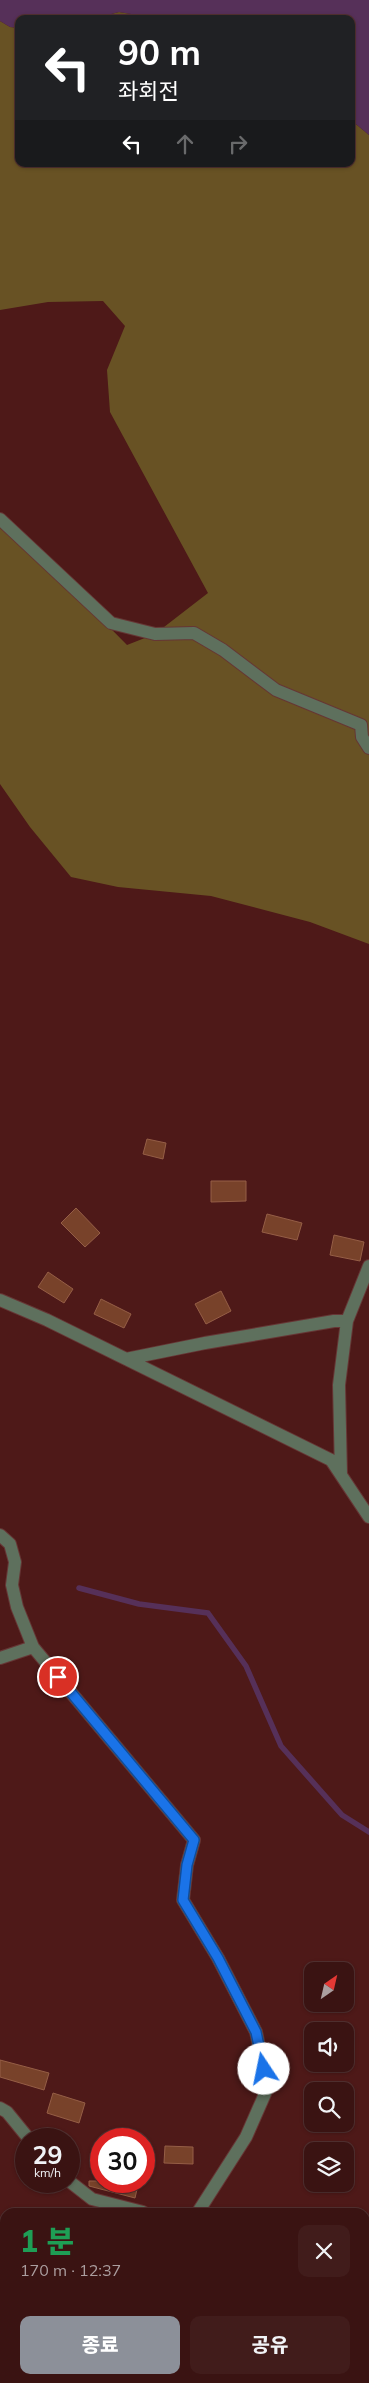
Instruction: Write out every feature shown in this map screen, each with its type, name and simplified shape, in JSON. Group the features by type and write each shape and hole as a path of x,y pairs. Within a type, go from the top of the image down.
{"street":[{"path":"0,519 111,624 155,634 194,633 223,650 276,690 361,725 362,737 369,748"},
{"path":"341,1474 339,1385 347,1322 369,1266"},
{"path":"0,1300 47,1320 331,1460 369,1517"},
{"path":"126,1359 205,1343 334,1321 347,1322"},
{"path":"0,1535 10,1544 15,1562 12,1585 33,1647 194,1840 187,1865 183,1900 218,1958 256,2032 268,2087 246,2137 201,2208"},
{"path":"0,1658 33,1647"},
{"path":"0,2108 7,2112 20,2128"},
{"path":"80,2189 92,2199 127,2208"}],"shaded area":[{"path":"0,0 369,0 369,135 355,123 355,15 137,15 119,12 107,15 15,15 15,28 0,21"},
{"path":"119,12 137,15 107,15"},
{"path":"0,21 15,28 15,167 355,167 355,123 369,135 369,944 310,922 211,896 118,887 71,877 30,827 0,784 0,523 43,560 127,645 155,634 208,593 110,412 107,370 125,326 103,301 48,302 0,310"}],"building":[{"path":"147,1139 166,1143 163,1159 143,1154"},
{"path":"211,1181 246,1181 246,1201 211,1202"},
{"path":"76,1208 100,1233 85,1247 61,1223"},
{"path":"267,1214 302,1223 297,1240 262,1232"},
{"path":"334,1235 364,1242 360,1261 330,1255"},
{"path":"48,1272 73,1289 64,1303 38,1287"},
{"path":"221,1291 231,1311 206,1324 195,1304"},
{"path":"101,1299 131,1314 124,1328 94,1314"},
{"path":"0,2060 49,2073 44,2090 0,2077"},
{"path":"53,2093 85,2103 79,2123 47,2113"},
{"path":"165,2146 193,2147 193,2164 164,2163"},
{"path":"116,2193 136,2193 135,2198"}],"waterway":[{"path":"79,1588 139,1604 208,1613 246,1666 281,1746 342,1815 369,1832"}],"route":[{"path":"58,1677 194,1840 187,1865 183,1900 218,1958 256,2032 264,2069"}]}
